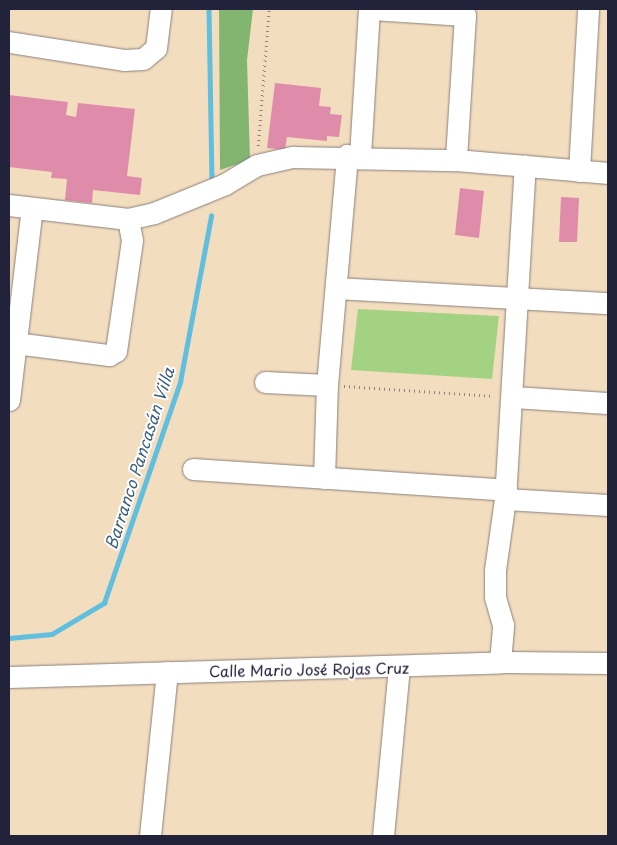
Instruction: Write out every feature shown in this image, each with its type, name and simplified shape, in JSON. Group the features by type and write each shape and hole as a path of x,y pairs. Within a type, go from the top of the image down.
{"street":[{"path":"9,42 124,60 143,59 156,48 161,9"},
{"path":"324,478 327,385 370,9 465,15 456,160"},
{"path":"579,170 588,9"},
{"path":"9,205 128,219 154,213 225,184 257,165 293,157 353,156 456,160 608,173"},
{"path":"500,662 503,625 495,597 495,570 506,495 525,166"},
{"path":"9,400 32,208"},
{"path":"15,343 109,355 116,351 132,240 128,219"},
{"path":"337,288 517,300 608,303"},
{"path":"265,382 327,385"},
{"path":"512,397 608,403"},
{"path":"193,469 324,478 608,505"},
{"name":"Calle Mario José Rojas Cruz","path":"9,677 399,668 500,662 608,663"},
{"path":"383,836 399,668"},
{"path":"150,836 167,672"}],"path":[{"path":"257,165 269,9"},
{"path":"327,385 512,397"}],"green space":[{"path":"219,9 253,9 247,60 250,160 220,170"},
{"path":"358,309 499,316 492,379 351,370"}],"building":[{"path":"275,83 321,88 319,106 331,107 330,114 342,115 339,137 327,136 327,141 287,137 285,150 267,148"},
{"path":"9,95 68,102 66,115 76,117 78,103 135,109 127,176 142,178 140,195 93,190 92,203 65,200 67,179 51,178 52,172 9,167"},
{"path":"460,188 484,191 479,238 455,235"},
{"path":"561,197 579,198 577,242 559,242"}],"waterway":[{"name":"Barranco Pancasán Villa","path":"209,9 212,178"},
{"name":"Barranco Pancasán Villa","path":"9,638 52,634 104,603 180,382 211,216"}]}
